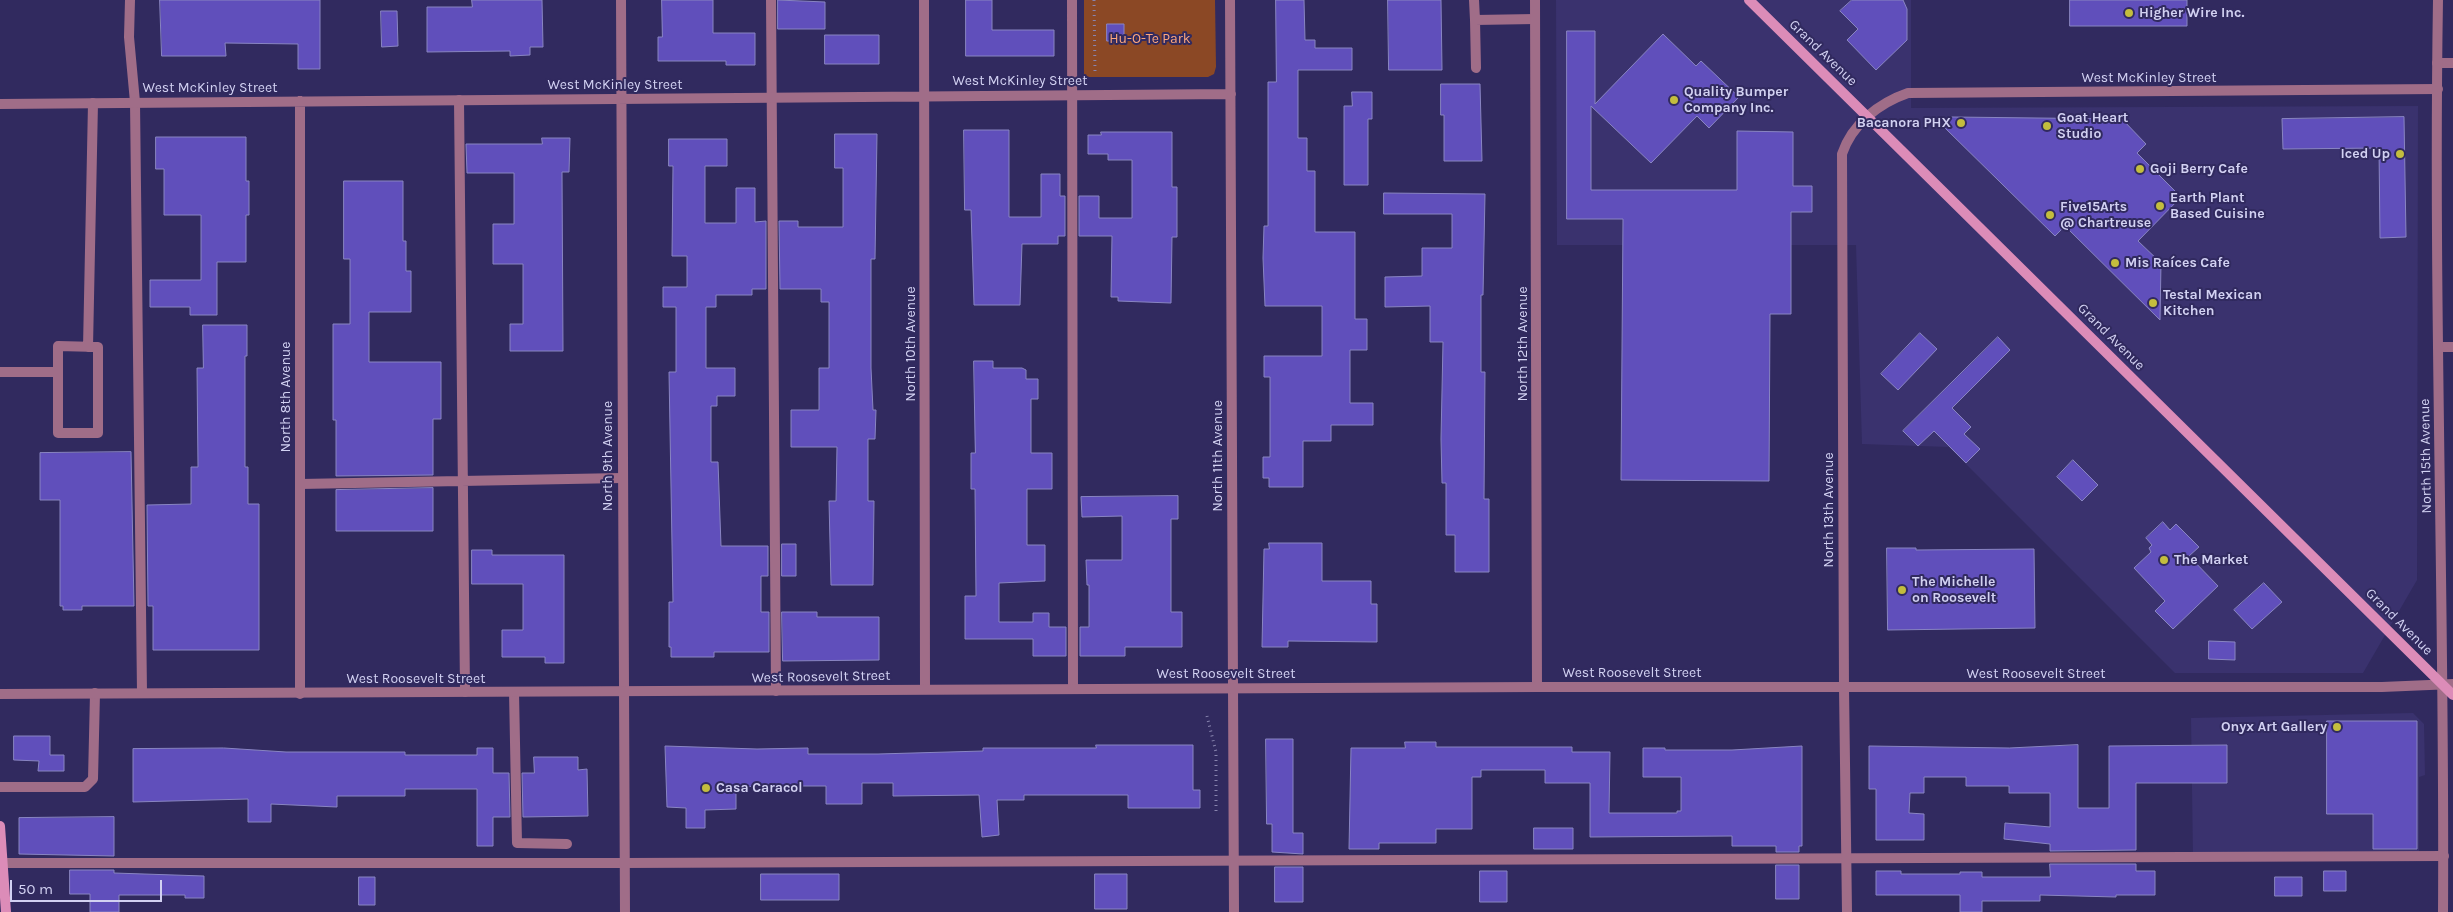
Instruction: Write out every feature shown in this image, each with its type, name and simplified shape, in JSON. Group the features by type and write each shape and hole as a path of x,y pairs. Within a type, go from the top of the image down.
{"main road":[{"name":"Grand Avenue","path":"1749,0 2448,684 2453,695"},
{"path":"0,826 0,863 6,912"}],"street":[{"path":"130,0 129,37 135,102 142,693"},
{"name":"North 9th Avenue","path":"621,0 624,912"},
{"path":"771,0 776,691"},
{"name":"North 10th Avenue","path":"924,0 925,689"},
{"path":"1072,0 1073,689"},
{"name":"North 11th Avenue","path":"1230,0 1234,912"},
{"path":"1474,0 1476,68"},
{"name":"North 12th Avenue","path":"1535,0 1537,687"},
{"name":"North 15th Avenue","path":"2438,0 2438,347 2448,684 2443,912"},
{"path":"1475,20 1535,19"},
{"path":"2437,63 2453,63"},
{"name":"West McKinley Street","path":"1868,116 1892,99 1908,93 2438,89"},
{"name":"West McKinley Street","path":"0,104 1231,94"},
{"path":"459,100 465,692"},
{"name":"North 8th Avenue","path":"300,101 300,694"},
{"path":"88,347 93,103"},
{"name":"North 13th Avenue","path":"1847,912 1844,688 1842,154 1845,144 1868,116"},
{"path":"58,346 98,347 98,432 58,432 58,372 58,346"},
{"path":"2438,347 2453,347"},
{"path":"0,372 58,372"},
{"path":"300,484 622,478"},
{"name":"West Roosevelt Street","path":"0,694 1537,687 2382,687 2448,684"},
{"path":"514,692 517,843 567,844"},
{"path":"0,787 84,787 93,779 95,693"},
{"path":"0,863 624,864 2444,856"}],"path":[{"path":"1094,0 1095,72"},
{"path":"1207,716 1216,752 1216,812"}],"shaded area":[{"path":"1556,0 1911,0 1911,108 2418,106 2417,580 2363,673 2175,673 1949,447 1862,444 1856,245 1557,245"},
{"path":"2413,713 2424,724 2425,775 2419,777 2419,856 2193,858 2191,718"}],"green space":[{"name":"Hu-O-Te Park","path":"1084,0 1215,0 1216,67 1214,74 1208,77 1084,77"}],"building":[{"path":"160,0 320,0 320,69 298,69 298,44 225,43 226,56 162,56"},
{"path":"472,0 542,0 543,47 530,47 530,55 510,56 510,51 427,52 427,7 472,7"},
{"path":"662,0 713,0 713,33 755,33 755,65 726,65 726,61 658,61 658,37 662,37"},
{"path":"778,0 825,2 825,29 778,29"},
{"path":"966,0 992,0 992,30 1054,30 1054,56 966,56"},
{"path":"1276,0 1304,0 1305,40 1315,40 1315,48 1352,48 1352,70 1298,70 1298,138 1307,138 1307,171 1315,171 1315,232 1355,232 1355,319 1367,319 1367,350 1350,350 1350,403 1373,403 1373,425 1331,425 1331,441 1303,441 1303,487 1269,487 1269,478 1263,478 1263,457 1270,457 1270,377 1264,377 1264,356 1322,356 1322,306 1265,306 1263,258 1264,226 1268,226 1268,82 1276,82"},
{"path":"1388,0 1441,0 1442,70 1389,70"},
{"path":"1852,0 1903,0 1907,9 1907,40 1876,70 1847,40 1858,29 1840,11"},
{"name":"Higher Wire Inc.","path":"2070,0 2187,0 2187,26 2070,26"},
{"path":"381,11 397,11 398,46 382,47"},
{"path":"1107,24 1124,24 1124,42 1107,41"},
{"path":"1567,31 1595,31 1595,104 1663,34 1696,66 1701,61 1739,97 1709,128 1697,116 1651,163 1591,106 1591,190 1737,190 1737,131 1793,132 1793,186 1812,186 1812,212 1791,212 1791,314 1770,314 1769,481 1621,480 1623,219 1567,219"},
{"path":"825,35 879,35 879,64 825,64"},
{"path":"1441,84 1480,84 1482,161 1444,161 1444,115 1441,115"},
{"path":"1352,92 1372,92 1372,119 1368,119 1368,185 1344,185 1344,106 1352,106"},
{"path":"1952,117 2122,119 2146,144 2137,153 2181,197 2138,241 2161,263 2160,320 2065,226 2055,236 1945,128 1947,119"},
{"path":"2404,117 2406,237 2380,238 2379,148 2283,149 2282,119"},
{"path":"964,130 1009,130 1009,217 1041,217 1041,174 1060,174 1060,196 1065,196 1065,236 1058,236 1058,244 1022,244 1020,305 974,305 971,210 965,210"},
{"path":"1101,132 1172,132 1172,187 1177,187 1177,237 1172,237 1171,303 1118,301 1118,297 1111,297 1112,236 1079,236 1079,196 1099,196 1099,218 1132,218 1132,160 1108,160 1108,154 1088,154 1088,135 1101,135"},
{"path":"835,134 877,134 875,259 871,259 871,368 873,410 876,410 875,439 868,439 868,501 874,501 873,585 831,585 829,501 836,501 837,447 791,447 791,410 819,410 819,368 829,368 829,302 821,302 821,289 780,289 779,221 798,221 798,227 843,227 843,168 835,168"},
{"path":"156,137 246,137 246,181 249,181 249,215 246,215 246,262 217,262 217,315 190,315 190,307 150,307 150,280 201,280 201,215 164,215 164,169 156,169"},
{"path":"542,138 570,138 569,172 562,172 563,351 510,351 510,324 523,324 523,264 493,264 493,224 514,224 514,173 467,173 466,144 542,144"},
{"path":"669,139 727,139 727,166 705,166 705,223 736,223 736,188 755,188 755,222 766,221 766,289 752,289 752,295 716,295 716,307 706,307 706,368 735,368 735,396 717,396 717,406 711,406 711,462 718,462 721,546 768,546 768,576 761,576 761,612 769,612 769,652 714,652 714,657 671,657 671,647 669,647 669,602 673,602 669,372 676,372 676,307 663,307 663,287 687,287 687,256 672,256 673,166 669,166"},
{"path":"344,181 403,181 403,241 406,241 406,271 411,271 411,312 369,312 369,362 441,362 441,419 433,419 433,475 336,476 336,420 333,420 333,324 350,324 350,259 344,259"},
{"path":"1384,193 1485,194 1483,295 1481,295 1481,372 1485,372 1484,499 1489,499 1489,572 1455,572 1455,535 1446,535 1446,483 1442,483 1441,439 1443,342 1430,342 1430,306 1385,307 1385,277 1422,276 1422,248 1452,248 1452,214 1384,214"},
{"path":"203,325 247,325 247,356 245,356 245,467 248,467 248,504 259,504 259,650 153,650 153,606 148,606 147,505 191,504 191,467 198,467 197,368 203,368"},
{"path":"1920,333 1937,349 1898,390 1881,374"},
{"path":"1998,337 2010,350 1952,408 1971,427 1964,434 1980,449 1966,463 1934,431 1918,446 1903,431"},
{"path":"974,361 993,361 993,368 1022,368 1026,370 1026,379 1038,379 1038,399 1031,399 1031,453 1052,453 1052,489 1027,489 1027,545 1045,545 1045,581 999,583 999,622 1033,622 1033,613 1049,613 1049,627 1066,627 1066,656 1033,656 1033,639 965,639 965,596 976,596 975,489 971,489 971,453 975,453"},
{"path":"131,452 134,606 82,606 82,610 63,610 63,606 60,606 60,500 40,500 40,453"},
{"path":"2073,460 2098,485 2082,501 2057,477"},
{"path":"433,488 433,531 336,531 336,490"},
{"path":"1178,496 1178,519 1171,519 1171,612 1182,612 1182,647 1125,647 1125,656 1080,656 1080,627 1089,627 1089,585 1087,585 1086,560 1122,560 1122,516 1082,517 1081,497"},
{"path":"2163,522 2170,530 2176,524 2199,547 2189,556 2218,586 2173,629 2155,611 2165,601 2134,568 2151,552 2149,548 2152,545 2146,538"},
{"path":"1269,543 1322,543 1322,581 1371,581 1371,604 1377,604 1377,642 1288,641 1288,647 1262,647 1264,549 1269,549"},
{"path":"782,544 796,544 796,576 782,576"},
{"name":"The Michelle on Roosevelt","path":"1887,548 1916,548 1916,550 2034,549 2035,628 1888,630"},
{"path":"472,550 492,550 492,555 564,555 564,663 545,663 545,657 502,657 502,630 523,630 523,584 472,584"},
{"path":"2264,583 2282,602 2252,629 2234,610"},
{"path":"782,612 817,612 817,617 879,617 879,660 783,661"},
{"path":"2209,641 2235,642 2235,660 2209,659"},
{"path":"2327,721 2417,721 2417,849 2373,849 2373,814 2327,814"},
{"path":"14,736 50,736 50,755 64,755 64,771 38,771 39,761 14,760"},
{"path":"1266,739 1293,739 1293,833 1303,833 1303,854 1272,852 1272,824 1267,824"},
{"path":"1405,742 1436,742 1436,747 1572,747 1572,752 1610,752 1609,813 1677,813 1677,811 1681,811 1681,777 1643,777 1643,748 1665,748 1665,750 1732,750 1802,746 1802,846 1799,846 1799,852 1776,852 1776,846 1732,846 1732,836 1590,837 1590,783 1545,783 1545,770 1481,770 1481,777 1472,777 1472,829 1436,829 1436,843 1379,843 1379,849 1349,849 1351,748 1405,748"},
{"path":"1096,745 1193,745 1193,790 1200,790 1200,808 1128,808 1128,795 1024,795 1024,800 997,800 999,835 982,837 979,795 893,796 893,783 862,783 862,804 826,804 826,786 755,786 736,788 736,809 705,810 705,828 686,828 686,808 667,807 665,746 757,749 808,748 808,754 878,754 983,751 983,748 1096,748"},
{"path":"2078,745 2078,808 2109,808 2109,746 2227,745 2227,783 2136,783 2136,850 2050,851 2050,844 2004,839 2005,823 2050,827 2050,793 2009,793 2009,786 1966,786 1966,777 1924,777 1924,793 1910,793 1909,813 1924,814 1924,840 1876,840 1876,789 1869,789 1869,746 2009,748"},
{"path":"224,748 286,752 405,752 405,755 477,755 477,748 493,748 493,773 509,773 510,817 493,817 493,846 477,846 477,789 405,789 405,796 337,796 337,807 271,804 271,822 248,822 248,799 133,802 133,749"},
{"path":"534,757 578,757 578,770 587,769 588,816 523,817 522,773 534,773"},
{"path":"114,817 114,856 19,854 19,818"},
{"path":"1534,828 1573,828 1573,849 1534,849"},
{"path":"2050,864 2136,864 2136,871 2155,871 2155,895 2116,895 2116,897 2040,895 2040,901 1982,901 1982,912 1960,912 1960,895 1876,895 1876,871 1901,871 1901,874 1982,872 1982,877 2050,877"},
{"path":"1776,865 1799,865 1799,899 1776,899"},
{"path":"1275,867 1303,867 1303,902 1275,902"},
{"path":"70,870 114,870 114,873 204,876 204,898 185,898 185,895 119,895 119,912 90,912 90,894 70,894"},
{"path":"1480,871 1507,871 1507,902 1480,902"},
{"path":"2324,871 2346,871 2346,891 2324,891"},
{"path":"761,874 839,874 839,900 761,900"},
{"path":"1095,874 1127,874 1127,909 1095,909"},
{"path":"359,877 375,877 375,905 359,905"},
{"path":"2275,877 2302,877 2302,896 2275,896"}],"place":[{"name":"Higher Wire Inc.","path":"2129,13"},
{"name":"Quality Bumper Company Inc.","path":"1674,100"},
{"name":"Bacanora PHX","path":"1961,123"},
{"name":"Goat Heart Studio","path":"2047,126"},
{"name":"Iced Up","path":"2400,154"},
{"name":"Goji Berry Cafe","path":"2140,169"},
{"name":"Earth Plant Based Cuisine","path":"2160,206"},
{"name":"Five15Arts @ Chartreuse","path":"2050,215"},
{"name":"Mis Raíces Cafe","path":"2115,263"},
{"name":"Testal Mexican Kitchen","path":"2153,303"},
{"name":"The Market","path":"2164,560"},
{"name":"The Michelle on Roosevelt","path":"1902,590"},
{"name":"Onyx Art Gallery","path":"2337,727"},
{"name":"Casa Caracol","path":"706,788"}]}
